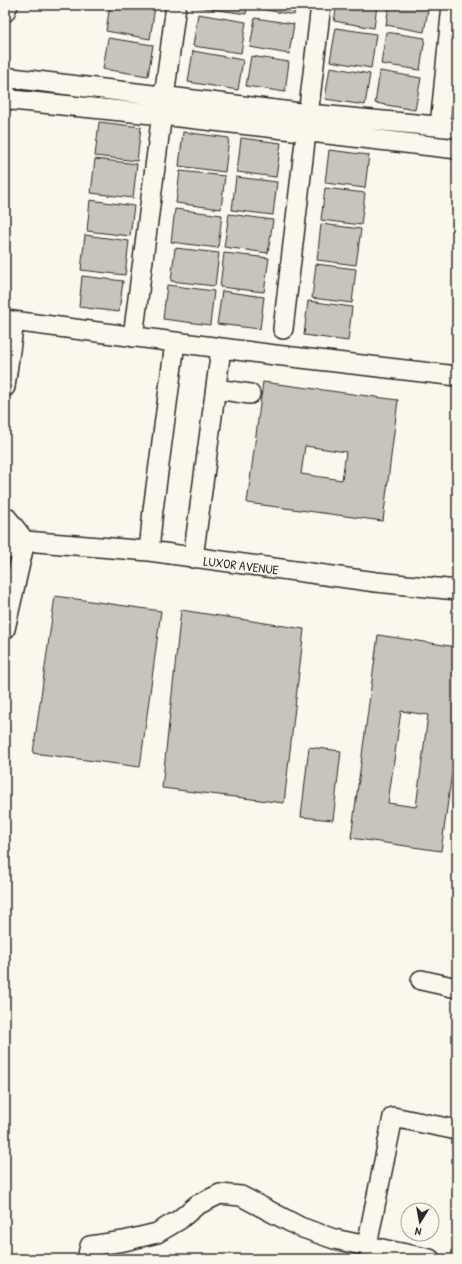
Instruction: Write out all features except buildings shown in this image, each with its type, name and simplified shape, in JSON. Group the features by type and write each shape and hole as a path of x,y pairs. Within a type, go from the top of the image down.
{"street":[{"path":"5,12 8,5"},
{"path":"133,337 176,5"},
{"path":"283,329 321,5"},
{"path":"5,83 12,78 309,114 448,127 452,5"},
{"path":"5,93 12,100 162,115 457,149"},
{"path":"5,387 9,321 175,343 457,376"},
{"path":"149,552 153,510 175,343"},
{"path":"193,558 221,348"},
{"path":"216,389 250,394"},
{"path":"5,518 7,518 25,541 5,629"},
{"name":"LUXOR AVENUE","path":"5,550 25,541 149,552 368,581 457,590"},
{"path":"421,980 457,988"},
{"path":"367,1245 393,1117 457,1130"},
{"path":"87,1259 90,1246 124,1241 157,1233 178,1220 197,1205 220,1194 241,1196 300,1227 334,1239 430,1259"}]}
